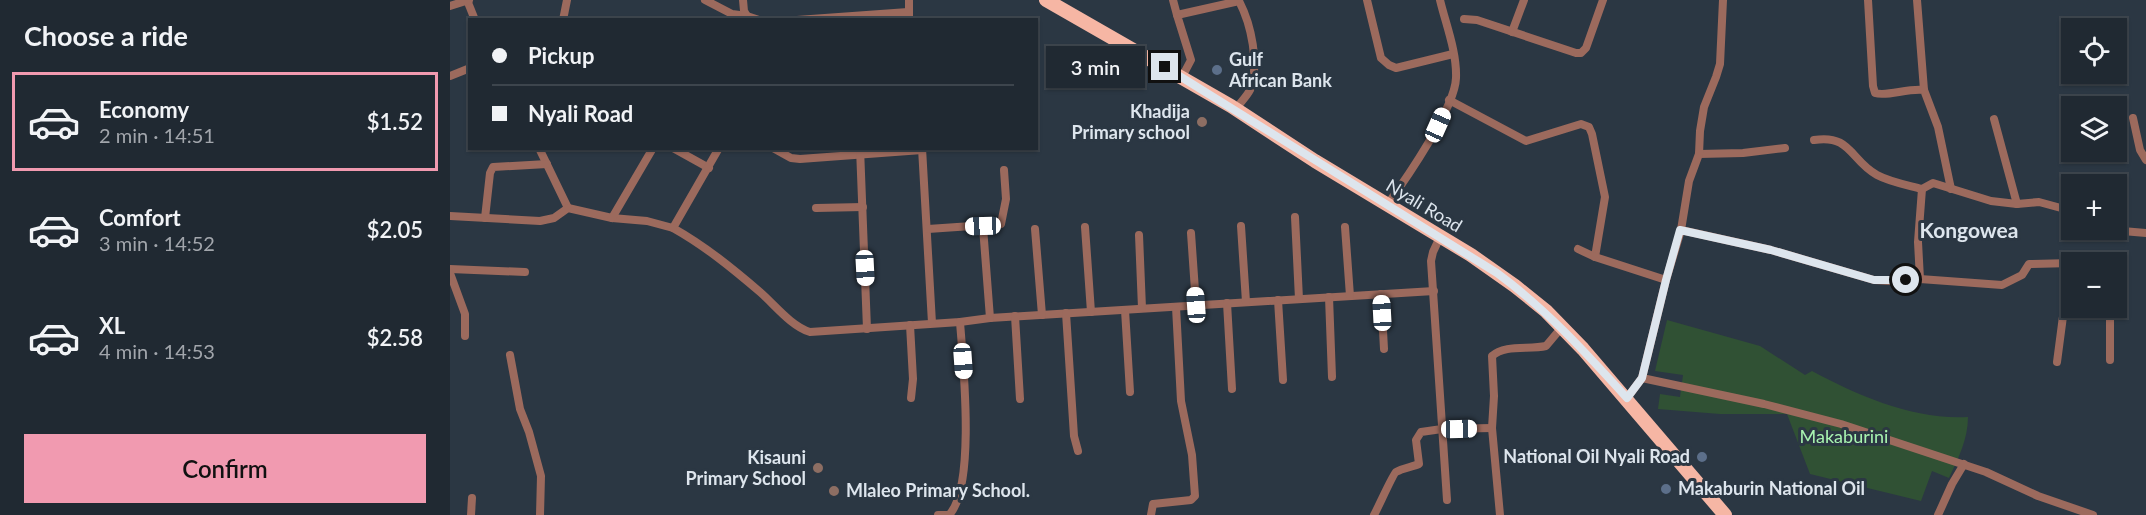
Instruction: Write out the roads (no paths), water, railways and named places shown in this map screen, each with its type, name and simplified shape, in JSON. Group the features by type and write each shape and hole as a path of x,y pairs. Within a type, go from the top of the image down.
{"highway":[{"name":"Nyali Road","path":"1046,0 1236,109 1515,286 1562,327 1627,398 1725,515"}],"street":[{"path":"450,6 468,0 474,18"},
{"path":"563,18 567,0"},
{"path":"705,0 732,14 753,18"},
{"path":"743,0 747,16"},
{"path":"852,18 909,16 909,0"},
{"path":"1173,0 1191,60 1182,77"},
{"path":"1367,0 1381,58 1389,65 1396,68 1453,54"},
{"path":"1388,205 1438,125 1456,81 1453,54 1440,0"},
{"path":"1512,32 1524,0"},
{"path":"1464,18 1477,20 1576,54 1586,48 1603,0"},
{"path":"1627,398 1642,378 1680,230 1689,181 1699,154 1704,106 1719,64 1723,0"},
{"path":"1868,0 1875,93 1887,94 1912,88 1924,90"},
{"path":"1917,0 1924,90 1938,127 1951,189"},
{"path":"1177,15 1205,4 1239,1 1248,18 1255,60 1250,90 1236,109"},
{"path":"450,76 468,69"},
{"path":"1449,100 1526,141 1581,124 1588,127 1592,134 1605,197 1595,257"},
{"path":"2133,118 2140,150 2146,160"},
{"path":"1994,119 2017,204"},
{"path":"1814,140 1832,139 1846,145 1857,160 1876,174 1922,189 1933,183 1991,201 2017,204 2039,202 2061,208"},
{"path":"1699,154 1743,153 1785,148"},
{"path":"540,150 568,208"},
{"path":"612,218 652,150"},
{"path":"676,150 708,168"},
{"path":"673,228 718,150"},
{"path":"777,150 791,158 891,150"},
{"path":"922,150 932,323"},
{"path":"860,151 867,328"},
{"path":"485,218 490,172 493,167 547,164"},
{"path":"928,229 1001,224 1006,199 1004,170"},
{"path":"1920,279 1919,233 1922,189"},
{"path":"816,208 862,207"},
{"path":"450,216 547,220 568,208 612,218 647,221 673,228 700,243 727,264 804,330 815,333 1015,316 1434,291"},
{"path":"1295,217 1299,299"},
{"path":"983,226 990,318"},
{"path":"1241,226 1246,302"},
{"path":"1085,227 1091,312"},
{"path":"1345,227 1350,296"},
{"path":"1035,229 1042,315"},
{"path":"1680,230 1771,250 1874,280 1920,279 2002,285 2022,275 2029,264 2061,263"},
{"path":"2127,231 2146,233"},
{"path":"1191,233 1196,305"},
{"path":"1139,235 1142,308"},
{"path":"1440,237 1432,252 1431,261 1447,500"},
{"path":"1578,249 1595,257 1666,280"},
{"path":"450,269 525,272"},
{"path":"450,273 465,314 465,336"},
{"path":"1381,294 1384,349"},
{"path":"1329,297 1332,376"},
{"path":"1278,300 1283,380"},
{"path":"1227,303 1232,389"},
{"path":"1151,515 1153,504 1191,500 1195,496 1192,455 1181,401 1176,307"},
{"path":"1125,310 1130,392"},
{"path":"1066,313 1074,436 1078,450"},
{"path":"1015,316 1020,399"},
{"path":"2057,362 2064,318"},
{"path":"2110,318 2110,360"},
{"path":"938,515 949,515 955,507 964,467 966,399 960,322"},
{"path":"910,325 914,380 911,398"},
{"path":"1500,515 1491,428 1494,396 1492,356 1504,350 1546,345 1562,327"},
{"path":"510,355 520,409 541,476 540,515"},
{"path":"1642,378 1806,414 1964,464 2092,515"},
{"path":"1374,515 1386,495 1391,477 1396,472 1419,464 1416,440 1421,432 1491,428"},
{"path":"1938,515 1964,464"},
{"path":"471,515 472,498"},
{"path":"2066,505 2069,515"}],"place":[{"name":"Gulf African Bank","path":"1217,70"},
{"name":"Khadija Primary school","path":"1202,122"},
{"name":"National Oil Nyali Road","path":"1702,457"},
{"name":"Kisauni Primary School","path":"818,468"},
{"name":"Makaburin National Oil","path":"1666,489"},
{"name":"Mlaleo Primary School.","path":"834,491"}],"district":[{"name":"Kongowea","path":"1969,231"}],"park label":[{"name":"Makaburini","path":"1844,437"}]}
